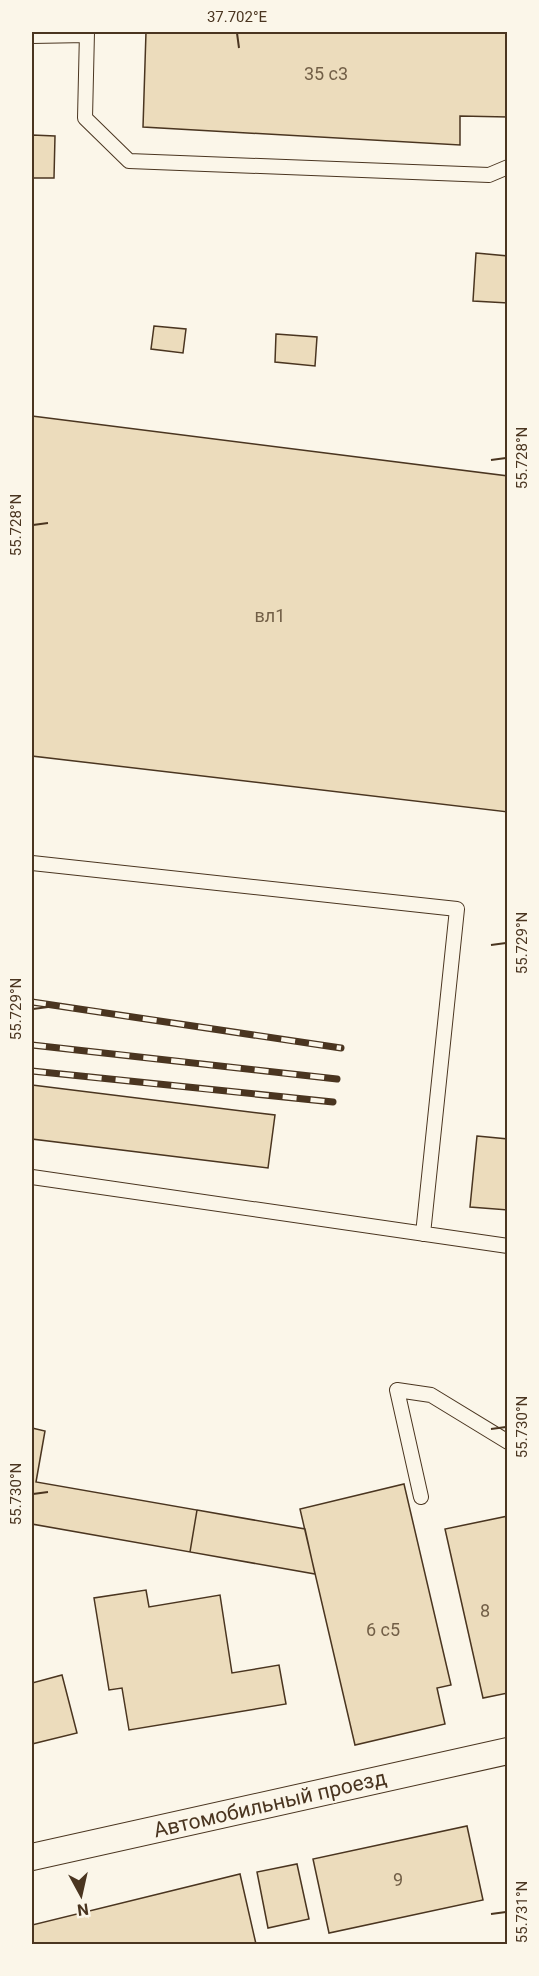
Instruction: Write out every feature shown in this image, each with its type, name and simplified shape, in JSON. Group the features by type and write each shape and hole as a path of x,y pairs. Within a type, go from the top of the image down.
{"street":[{"name":"Автомобильный проезд","path":"32,1857 507,1750"}],"lane":[{"path":"32,36 87,33 85,118 129,161 489,175 507,167"},
{"path":"32,863 457,909 423,1234"},
{"path":"32,1177 507,1246"},
{"path":"422,1497 397,1390 431,1395 507,1442"}],"building":[{"path":"146,32 508,32 508,117 460,116 460,145 143,127"},
{"path":"32,135 55,136 54,178 32,178"},
{"path":"476,253 508,256 508,303 473,301"},
{"path":"154,326 186,329 183,353 151,349"},
{"path":"276,334 317,337 315,366 275,362"},
{"path":"32,416 508,476 508,812 32,756"},
{"path":"32,1085 275,1115 268,1168 32,1139"},
{"path":"477,1136 508,1139 508,1210 470,1207"},
{"path":"32,1428 45,1431 36,1482 197,1510 190,1552 32,1524"},
{"path":"404,1484 451,1685 437,1688 445,1724 355,1745 300,1509"},
{"path":"197,1510 305,1529 315,1574 190,1552"},
{"path":"508,1516 508,1693 483,1698 445,1529"},
{"path":"146,1590 149,1607 220,1595 232,1673 279,1665 286,1704 129,1730 122,1688 109,1690 94,1598"},
{"path":"62,1675 77,1733 32,1744 32,1683"},
{"path":"467,1826 483,1900 329,1933 313,1859"},
{"path":"297,1864 309,1919 268,1928 257,1872"},
{"path":"240,1874 256,1944 32,1944 32,1925"}],"railway":[{"path":"32,1002 341,1048"},
{"path":"32,1045 337,1079"},
{"path":"32,1071 333,1102"}]}
